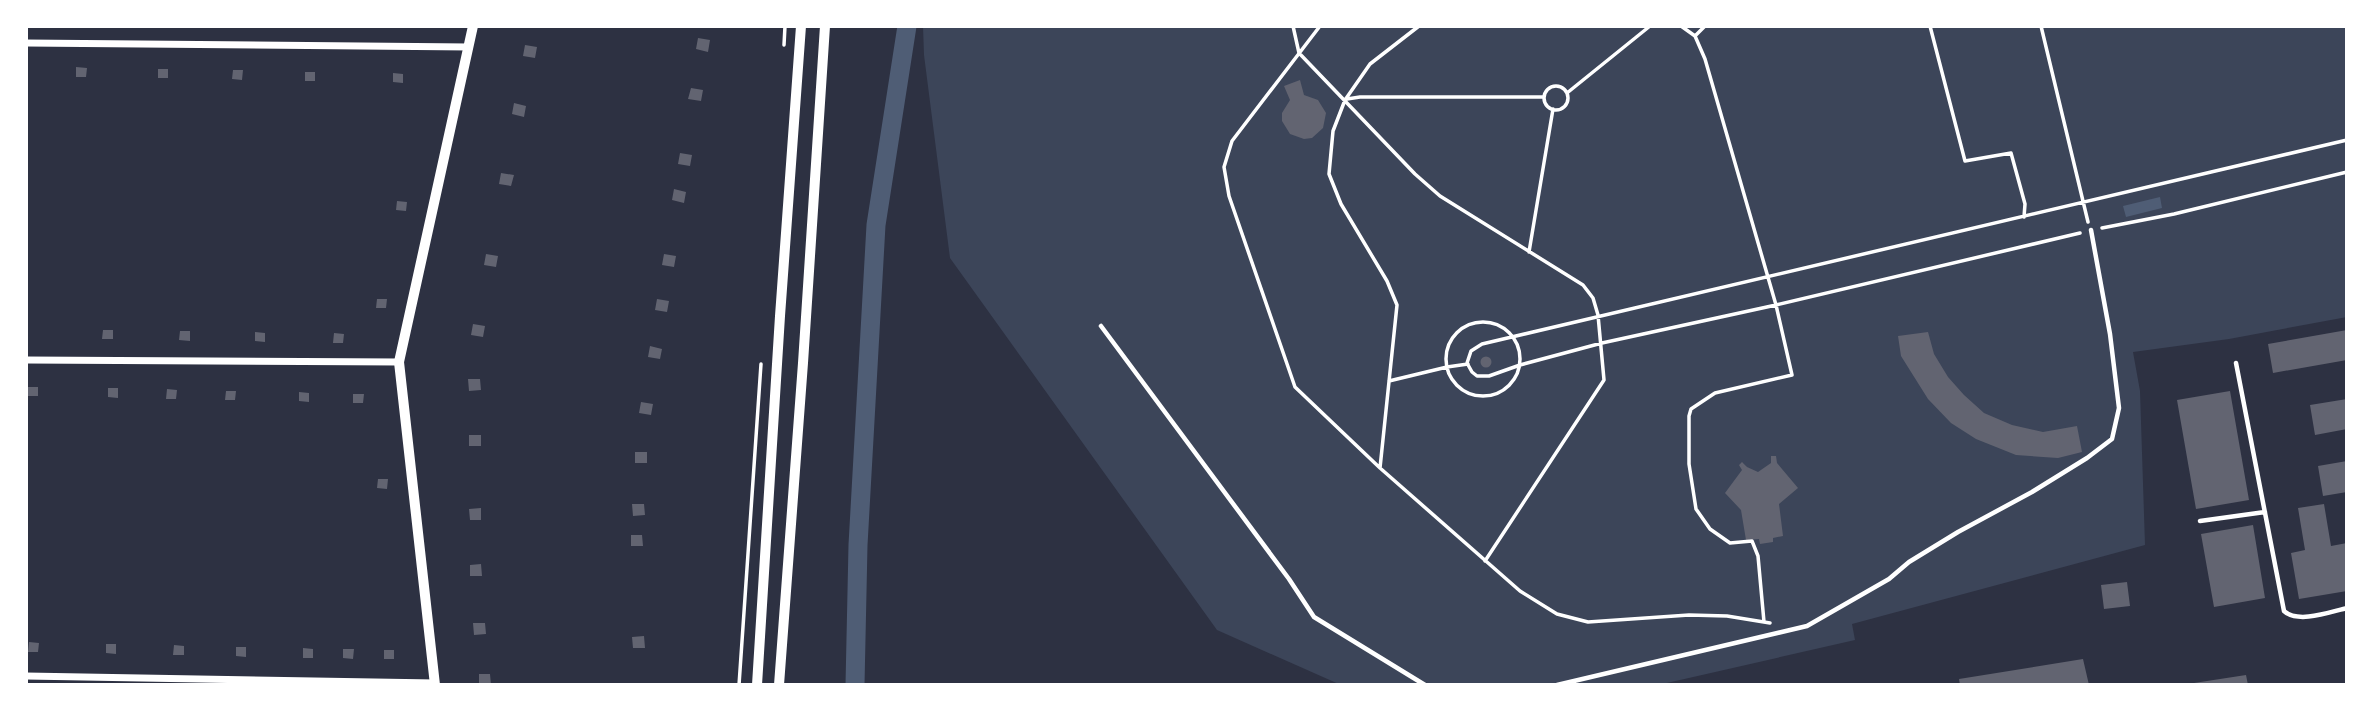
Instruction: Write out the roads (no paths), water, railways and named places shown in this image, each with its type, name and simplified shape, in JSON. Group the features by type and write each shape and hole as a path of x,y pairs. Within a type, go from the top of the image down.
{"street":[{"path":"26,676 435,684 399,362 474,26"},
{"path":"757,685 801,26"},
{"path":"779,685 825,26"},
{"path":"26,43 469,47"},
{"path":"26,360 399,362"}],"lane":[{"path":"1557,685 1807,626 1889,579 1909,562 1958,532 2032,492 2112,439 2119,408 2110,334 2091,230"},
{"path":"1101,326 1289,579 1314,617 1425,685"},
{"path":"2236,363 2284,611 2290,617 2298,617 2347,608"},
{"path":"2200,521 2265,512"}],"waterway":[{"path":"855,685 858,545 876,225 907,26"}]}
